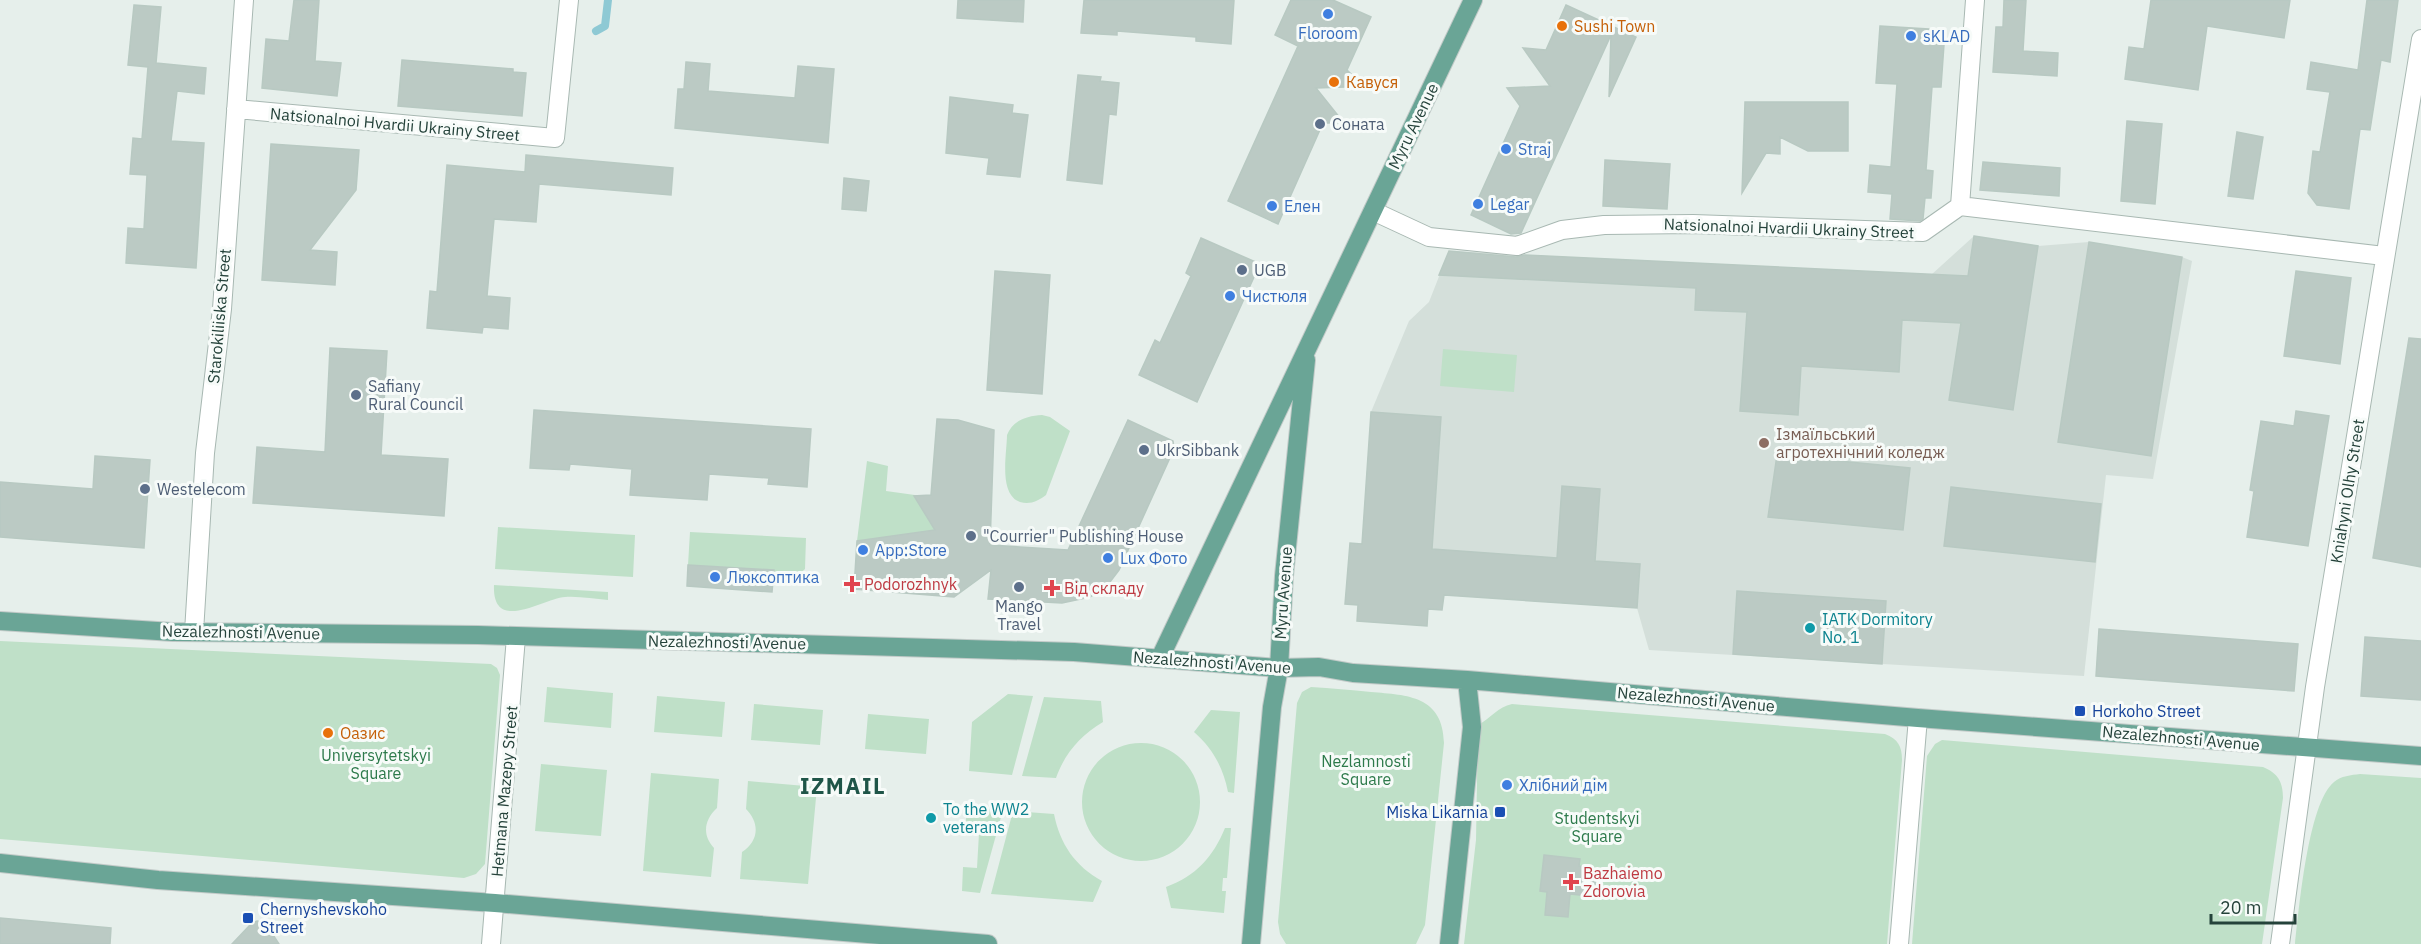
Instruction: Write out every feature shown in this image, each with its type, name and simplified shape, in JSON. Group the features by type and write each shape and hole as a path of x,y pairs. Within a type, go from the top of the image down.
{"main road":[{"name":"Myru Avenue","path":"1160,658 1254,456 1307,350 1473,0"},
{"name":"Myru Avenue","path":"1251,944 1272,707 1280,668 1284,576 1307,350"},
{"name":"Nezalezhnosti Avenue","path":"0,621 194,632 516,637 1001,650 1160,658 1280,668 1319,667 1353,673 1467,680 1918,718 2421,756"},
{"path":"1449,944 1472,727 1467,680"},
{"path":"0,863 158,880 495,903 988,944"}],"street":[{"name":"Starokiliiska Street","path":"194,632 205,453 222,309 244,0"},
{"name":"Natsionalnoi Hvardii Ukrainy Street","path":"236,109 555,138 569,0"},
{"path":"1975,0 1960,206 2384,256"},
{"name":"Kniahyni Olhy Street","path":"2280,944 2307,748 2384,256 2421,39"},
{"name":"Natsionalnoi Hvardii Ukrainy Street","path":"1373,211 1429,237 1517,246 1562,230 1604,225 1694,224 1923,232 1960,206"},
{"name":"Hetmana Mazepy Street","path":"491,944 516,637"},
{"path":"1899,944 1918,718"}],"shaded area":[{"name":"Ізмаїльський агротехнічний коледж","path":"1974,236 2038,246 2089,242 2182,257 2192,261 2153,479 2106,475 2084,676 1649,650 1637,608 1444,595 1442,610 1428,610 1427,626 1357,621 1358,605 1345,604 1350,543 1362,544 1371,412 1409,321 1429,302 1449,251 1931,275"}],"green space":[{"path":"1443,349 1517,355 1514,392 1440,386"},
{"path":"1031,416 1050,417 1070,431 1046,495 1034,502 1020,502 1013,498 1006,482 1007,435 1017,422"},
{"path":"867,461 888,466 886,491 922,496 936,530 857,541"},
{"path":"498,527 635,535 633,577 495,569"},
{"path":"690,532 806,538 805,569 794,579 773,577 773,570 688,565"},
{"path":"494,585 608,592 608,600 565,597 510,611 501,608 496,600"},
{"name":"Universytetskyi Square","path":"0,641 491,664 497,668 500,675 485,864 476,874 464,878 0,839"},
{"path":"547,687 613,693 611,728 544,722"},
{"name":"Nezlamnosti Square","path":"1311,687 1410,697 1430,707 1442,727 1444,743 1425,925 1416,944 1286,944 1280,934 1278,922 1297,703 1302,692"},
{"path":"1008,694 1033,696 1012,775 969,771 972,722"},
{"path":"657,696 725,702 722,737 654,732"},
{"path":"1044,697 1101,701 1103,722 1074,746 1056,778 1022,776"},
{"path":"754,704 823,710 820,745 751,740"},
{"name":"Studentskyi Square","path":"1512,704 1885,734 1893,738 1900,747 1902,760 1887,944 1464,944 1476,840 1478,725"},
{"path":"1211,710 1240,712 1234,793 1228,792 1216,759 1207,745 1194,732"},
{"path":"868,714 929,719 926,754 865,749"},
{"path":"1942,740 2263,767 2272,772 2281,783 2283,798 2262,944 1912,944 1927,756 1935,744"},
{"path":"1141,743 1163,748 1183,760 1195,780 1200,802 1195,824 1183,844 1163,856 1141,861 1119,856 1099,844 1087,824 1082,802 1087,780 1099,760 1119,748"},
{"path":"541,764 607,770 601,836 535,831"},
{"path":"651,773 719,779 717,808 709,817 706,828 710,843 714,848 711,877 643,871"},
{"path":"2360,774 2421,778 2421,944 2295,944 2306,858 2318,811 2325,794 2334,782 2343,777"},
{"path":"748,781 817,787 808,884 740,879 742,852 752,843 756,832 754,820 746,809"},
{"path":"967,807 1003,810 980,893 962,891 963,867 977,868 979,833 965,832"},
{"path":"1013,811 1054,814 1060,835 1070,853 1092,875 1102,881 1093,902 991,894"},
{"path":"1225,828 1231,828 1227,878 1223,878 1222,891 1226,891 1224,913 1171,908 1166,887 1195,871 1209,857"}],"building":[{"path":"294,0 319,0 315,61 341,63 337,96 262,88 266,39 289,41"},
{"path":"958,0 1024,0 1023,22 957,18"},
{"path":"1084,0 1234,0 1231,44 1196,41 1196,37 1117,31 1117,35 1081,33"},
{"path":"1291,0 1333,0 1371,17 1347,70 1351,74 1345,87 1316,88 1344,123 1323,123 1278,224 1228,201 1298,46 1275,35"},
{"path":"2004,0 2026,0 2023,51 2058,53 2057,76 1993,72 1996,27 2003,27"},
{"path":"2151,0 2290,0 2284,38 2207,26 2198,90 2125,79 2129,47 2144,49"},
{"path":"2367,0 2398,0 2390,62 2381,60 2370,130 2360,129 2349,209 2317,205 2308,193 2313,151 2320,152 2330,92 2307,89 2311,62 2358,70"},
{"path":"134,5 161,7 156,63 206,68 204,94 177,91 171,141 204,143 196,268 126,263 128,228 144,229 147,175 130,174 133,138 142,139 148,67 128,65"},
{"path":"1566,5 1636,37 1609,97 1611,35 1521,233 1511,234 1471,215 1520,106 1507,88 1550,86 1523,48 1546,50"},
{"path":"1880,26 1945,30 1941,87 1932,87 1926,170 1933,171 1931,198 1925,198 1923,219 1920,221 1890,219 1892,194 1868,192 1870,165 1891,167 1897,84 1876,83"},
{"path":"402,60 513,69 513,72 526,73 522,116 398,106"},
{"path":"686,62 710,64 708,91 795,98 798,66 834,69 828,143 675,128 678,89 684,89"},
{"path":"1078,75 1101,77 1100,81 1119,83 1116,115 1109,114 1102,184 1067,180"},
{"path":"950,97 1013,105 1012,113 1028,115 1020,177 987,174 989,158 946,153"},
{"path":"1745,102 1848,102 1848,151 1808,151 1780,137 1780,154 1766,153 1742,193"},
{"path":"2127,121 2162,124 2155,204 2121,201"},
{"path":"2237,132 2263,137 2253,199 2228,196"},
{"path":"271,144 359,150 356,190 310,250 337,252 335,285 262,280"},
{"path":"526,155 673,168 671,195 539,184 536,222 494,219 487,296 510,298 508,329 483,327 482,333 427,328 430,291 437,292 447,165 525,172"},
{"path":"1605,160 1670,164 1667,209 1603,206"},
{"path":"1983,162 2060,168 2059,196 1980,190"},
{"path":"844,178 869,181 866,211 842,209"},
{"path":"1974,236 2038,246 2013,410 1949,400 1961,323 1902,320 1899,372 1801,366 1798,415 1740,411 1747,312 1695,310 1696,288 1439,275 1449,251 1516,257 1525,255 1968,276"},
{"path":"1201,238 1260,264 1197,402 1139,375 1155,340 1160,343 1191,276 1186,273"},
{"path":"2089,242 2182,257 2151,456 2058,442"},
{"path":"995,271 1050,275 1042,394 987,390"},
{"path":"2296,271 2351,278 2340,364 2284,356"},
{"path":"2409,338 2421,339 2421,567 2373,558"},
{"name":"Safiany Rural Council","path":"330,348 387,351 381,455 448,459 444,516 253,503 257,447 325,452"},
{"path":"534,410 811,429 807,487 768,484 769,478 709,474 707,500 630,495 632,469 570,464 569,470 530,468"},
{"path":"2296,411 2329,416 2308,546 2247,537 2254,491 2250,490 2261,421 2294,426"},
{"path":"1371,412 1441,417 1432,549 1557,558 1562,486 1600,489 1595,561 1640,564 1637,608 1444,595 1442,610 1428,609 1427,626 1357,621 1358,605 1345,604 1350,543 1362,544"},
{"path":"937,419 958,420 994,430 990,545 1068,550 1128,420 1173,441 1174,449 1119,570 1107,586 1090,597 1062,603 988,599 991,570 954,597 854,589 857,541 935,530 914,496 931,495"},
{"path":"1777,455 1910,468 1903,530 1768,517"},
{"path":"95,456 150,460 144,548 0,537 0,482 93,489"},
{"path":"1951,487 2101,504 2095,562 1944,546"},
{"path":"688,565 774,570 772,592 687,586"},
{"name":"IATK Dormitory No. 1","path":"1737,591 1886,601 1882,664 1733,654"},
{"path":"2099,629 2298,644 2294,691 2096,676"},
{"path":"2365,637 2421,641 2421,700 2361,696"},
{"name":"Bazhaiemo Zdorovia","path":"1544,855 1580,859 1579,866 1602,869 1598,897 1570,894 1568,917 1545,915 1547,892 1540,891"},
{"path":"0,918 111,928 110,944 0,944"},
{"path":"257,921 266,924 279,944 232,944 252,923"}],"waterway":[{"path":"596,31 605,26 608,0"}],"place":[{"name":"Floroom","path":"1328,14"},
{"name":"Sushi Town","path":"1562,26"},
{"name":"sKLAD","path":"1911,36"},
{"name":"Кавуся","path":"1334,82"},
{"name":"Соната","path":"1320,124"},
{"name":"Straj","path":"1506,149"},
{"name":"Legar","path":"1478,204"},
{"name":"Елен","path":"1272,206"},
{"name":"UGB","path":"1242,270"},
{"name":"Чистюля","path":"1230,296"},
{"name":"Safiany Rural Council","path":"356,395"},
{"name":"Ізмаїльський агротехнічний коледж","path":"1764,443"},
{"name":"UkrSibbank","path":"1144,450"},
{"name":"Westelecom","path":"145,489"},
{"name":"\"Courrier\" Publishing House","path":"971,536"},
{"name":"App:Store","path":"863,550"},
{"name":"Lux Фото","path":"1108,558"},
{"name":"Люксоптика","path":"715,577"},
{"name":"Podorozhnyk","path":"852,584"},
{"name":"Mango Travel","path":"1019,587"},
{"name":"Від складу","path":"1052,588"},
{"name":"IATK Dormitory No. 1","path":"1810,628"},
{"name":"Horkoho Street","path":"2080,711"},
{"name":"Оазис","path":"328,733"},
{"name":"Хлібний дім","path":"1507,785"},
{"name":"Miska Likarnia","path":"1500,812"},
{"name":"To the WW2 veterans","path":"931,818"},
{"name":"Bazhaiemo Zdorovia","path":"1571,882"},
{"name":"Chernyshevskoho Street","path":"248,918"}],"district":[{"name":"IZMAIL","path":"843,786"}]}
